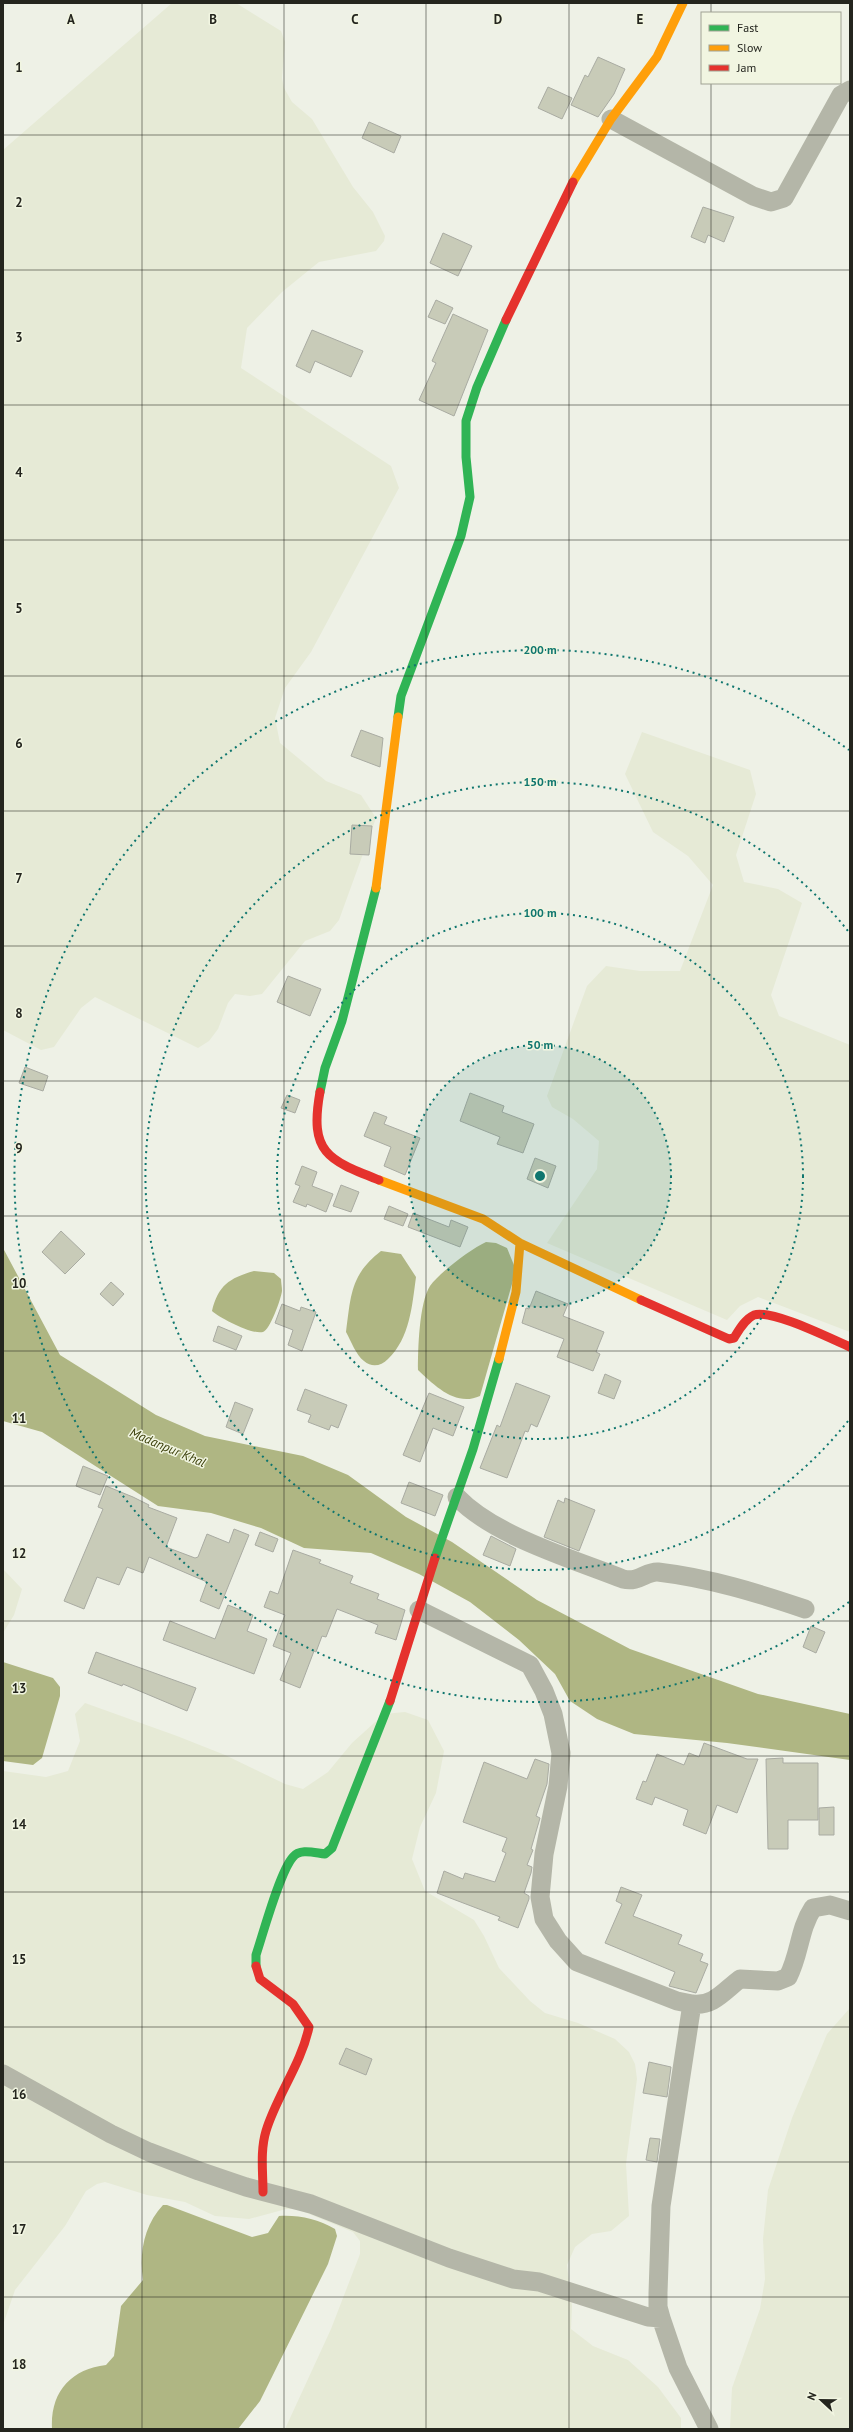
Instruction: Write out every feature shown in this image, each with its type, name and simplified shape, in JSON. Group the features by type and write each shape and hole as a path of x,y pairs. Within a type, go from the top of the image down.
{"street":[{"path":"684,3 668,38 657,56 611,119 573,181 520,291 477,387 466,421 466,457 470,497 463,528 401,696 378,880 342,1021 334,1042 318,1096 316,1128 324,1152 343,1166 483,1219 520,1243 616,1289 729,1339 734,1338 750,1317 760,1314 776,1318 850,1347"},
{"path":"611,119 753,196 771,202 784,198 841,95 850,90"},
{"path":"263,2192 262,2147 267,2130 300,2059 309,2027 301,2011 290,2001 270,1991 257,1976 254,1969 256,1955 282,1879 293,1856 304,1851 325,1854 332,1848 389,1704 445,1524 457,1497 483,1414 519,1287 520,1243"},
{"path":"457,1497 478,1517 494,1525 527,1541 623,1579 638,1580 656,1572 748,1590 805,1609"},
{"path":"419,1610 530,1665 544,1691 553,1714 561,1753 558,1786 544,1854 540,1898 544,1919 558,1941 577,1962 677,2001 702,2006 715,2000 740,1979 778,1981 788,1976 795,1964 804,1921 812,1908 830,1905 850,1911"},
{"path":"692,2004 661,2206 658,2307 678,2368 709,2429"},
{"path":"3,2074 111,2134 149,2152 199,2171 263,2192 311,2204 449,2258 513,2279 539,2282 648,2317 661,2318"}],"shaded area":[{"path":"172,3 236,3 281,31 285,42 282,78 284,88 292,102 312,119 353,187 373,212 385,236 384,241 376,251 319,262 282,292 247,328 241,368 391,466 399,488 311,652 285,688 275,718 280,743 326,781 361,795 376,818 339,920 330,931 305,941 262,994 250,996 235,994 228,1003 218,1029 209,1041 198,1048 95,997 81,1008 54,1047 41,1050 3,1030 3,150"},
{"path":"642,732 750,770 756,794 736,855 744,882 778,889 802,903 771,995 779,1016 850,1045 850,1332 758,1297 740,1306 727,1320 547,1243 597,1169 599,1141 573,1119 552,1107 547,1096 587,986 606,966 640,971 680,971 713,885 688,856 653,832 625,774"},
{"path":"3,1569 22,1589 14,1615 3,1633"},
{"path":"85,1703 177,1736 225,1755 285,1784 303,1789 328,1772 352,1743 384,1714 405,1712 428,1720 444,1751 436,1793 420,1827 412,1859 425,1891 474,1920 484,1936 499,1968 530,2001 545,2013 578,2023 615,2039 629,2052 635,2064 637,2079 626,2164 629,2216 611,2231 592,2234 575,2247 567,2265 572,2306 571,2329 593,2346 628,2360 658,2387 681,2418 681,2429 285,2429 331,2329 360,2254 360,2241 353,2232 297,2209 286,2209 249,2219 215,2216 185,2202 147,2195 105,2182 97,2184 86,2191 65,2226 15,2290 3,2325 3,1771 46,1777 68,1771 80,1741 75,1714"},
{"path":"850,2008 850,2429 730,2429 732,2388 760,2309 765,2279 763,2239 768,2190 792,2118 827,2034"}],"water":[{"path":"486,1242 496,1243 507,1248 516,1270 480,1396 471,1399 463,1399 446,1393 418,1370 421,1315 426,1294 435,1280 456,1261"},
{"name":"Madanpur Khal","path":"3,1248 60,1355 156,1415 205,1436 303,1456 348,1475 406,1517 452,1542 537,1600 630,1649 758,1694 850,1714 850,1760 727,1743 634,1734 597,1719 570,1701 555,1674 519,1640 470,1602 419,1574 371,1553 304,1548 261,1528 211,1513 158,1506 42,1432 3,1421"},
{"path":"381,1251 401,1254 416,1277 409,1321 401,1341 388,1359 379,1365 370,1365 361,1358 346,1332 349,1308 354,1287 363,1269"},
{"path":"254,1271 274,1273 281,1279 282,1291 280,1300 269,1326 263,1332 244,1329 229,1322 212,1311 221,1289 226,1284 231,1280"},
{"path":"3,1662 53,1678 60,1687 60,1696 42,1758 33,1765 3,1761"},
{"path":"163,2205 167,2205 252,2237 268,2233 279,2216 308,2218 335,2229 337,2236 328,2264 260,2401 238,2429 52,2429 52,2416 55,2404 65,2385 73,2377 83,2371 106,2365 114,2356 121,2306 143,2280 142,2260 144,2240 151,2221"}],"building":[{"path":"598,57 625,69 614,94 598,117 571,105 585,75 588,77"},
{"path":"548,87 572,98 562,119 538,108"},
{"path":"369,122 401,136 394,153 362,138"},
{"path":"703,207 734,217 724,242 708,235 705,243 691,237"},
{"path":"443,233 472,246 458,276 430,263"},
{"path":"436,300 453,308 445,324 428,317"},
{"path":"453,314 488,330 454,416 419,400 436,363 432,361"},
{"path":"312,330 363,351 351,377 315,361 310,373 296,366"},
{"path":"361,730 383,738 380,767 351,756"},
{"path":"352,825 372,826 369,855 350,854"},
{"path":"288,976 321,989 310,1016 277,1002"},
{"path":"25,1067 48,1076 43,1091 19,1083"},
{"path":"470,1093 504,1106 502,1112 534,1124 523,1153 497,1144 500,1137 460,1121"},
{"path":"287,1095 300,1100 295,1113 281,1108"},
{"path":"374,1112 387,1117 384,1124 420,1138 405,1175 384,1166 391,1147 364,1136"},
{"path":"535,1158 556,1166 548,1188 527,1179"},
{"path":"302,1166 317,1172 312,1186 333,1194 326,1212 307,1204 306,1207 293,1202 300,1186 295,1184"},
{"path":"341,1185 359,1192 351,1212 333,1206"},
{"path":"389,1206 408,1214 403,1226 384,1219"},
{"path":"413,1213 449,1227 451,1220 468,1227 460,1247 408,1227"},
{"path":"61,1231 85,1254 65,1274 42,1252"},
{"path":"111,1282 124,1294 113,1306 100,1294"},
{"path":"536,1291 568,1304 563,1316 604,1332 596,1352 600,1354 593,1371 557,1357 564,1339 522,1323 526,1308 529,1309"},
{"path":"282,1304 300,1311 301,1307 316,1312 302,1351 288,1345 293,1330 275,1323"},
{"path":"218,1326 242,1336 236,1350 213,1341"},
{"path":"605,1374 621,1381 614,1399 598,1393"},
{"path":"516,1383 550,1396 537,1427 531,1424 528,1432 525,1431 507,1478 480,1468 497,1425 500,1427"},
{"path":"305,1389 347,1405 338,1428 331,1425 329,1430 308,1422 311,1415 297,1410"},
{"path":"429,1393 464,1407 453,1436 433,1428 420,1462 403,1455"},
{"path":"235,1402 253,1409 243,1434 226,1427"},
{"path":"83,1466 108,1476 100,1495 76,1486"},
{"path":"409,1482 443,1495 435,1516 401,1503"},
{"path":"106,1486 149,1505 148,1507 177,1518 166,1547 195,1558 198,1557 207,1534 229,1543 234,1529 249,1535 219,1609 200,1601 207,1582 149,1557 143,1573 127,1567 119,1585 97,1577 84,1609 64,1601 103,1509 98,1507"},
{"path":"565,1498 595,1510 579,1551 544,1537 558,1500 564,1503"},
{"path":"260,1532 278,1539 273,1552 255,1545"},
{"path":"491,1536 516,1549 510,1566 483,1555"},
{"path":"293,1550 321,1560 319,1563 353,1576 350,1583 379,1594 377,1599 405,1610 396,1640 375,1633 378,1625 337,1609 326,1637 322,1636 316,1652 314,1651 300,1688 280,1680 291,1653 273,1646 285,1615 264,1607 270,1591 278,1594"},
{"path":"228,1605 253,1615 247,1631 267,1639 254,1674 163,1640 170,1621 215,1639"},
{"path":"811,1626 825,1632 816,1653 803,1647"},
{"path":"96,1652 196,1688 187,1711 123,1684 122,1686 88,1673"},
{"path":"704,1743 747,1759 758,1759 737,1813 717,1805 706,1834 683,1825 688,1810 655,1797 652,1805 636,1799 643,1781 646,1782 657,1754 684,1765 689,1753 699,1757"},
{"path":"783,1758 783,1763 818,1763 818,1820 788,1820 788,1849 768,1849 766,1759"},
{"path":"535,1759 549,1764 547,1784 536,1816 540,1818 531,1849 533,1850 527,1865 532,1867 524,1893 529,1896 529,1899 518,1928 498,1920 500,1917 437,1893 444,1871 463,1879 465,1873 495,1882 506,1853 502,1851 507,1838 463,1822 484,1762 527,1779"},
{"path":"834,1807 834,1835 819,1835 819,1808"},
{"path":"621,1887 642,1895 633,1916 682,1935 678,1944 703,1954 700,1961 708,1964 696,1993 669,1986 675,1972 605,1943 622,1904 616,1901"},
{"path":"346,2048 372,2059 366,2075 339,2064"},
{"path":"649,2062 671,2067 667,2097 643,2093"},
{"path":"650,2138 660,2139 657,2162 646,2160"}],"traffic: fast":[{"path":"398,717 401,696 461,536 470,497 466,457 466,421 477,387 506,320"},
{"path":"320,1092 325,1068 342,1021 376,888"},
{"path":"435,1558 473,1449 499,1359"},
{"path":"256,1966 256,1955 267,1918 288,1864 296,1854 304,1852 325,1854 332,1848 390,1701"}],"traffic: slow":[{"path":"573,182 611,119 657,57 683,3"},
{"path":"376,888 398,717"},
{"path":"379,1180 483,1219 520,1243"},
{"path":"499,1359 516,1292 520,1243 641,1300"}],"traffic: jam":[{"path":"506,320 573,182"},
{"path":"320,1092 317,1112 317,1129 320,1141 326,1151 335,1159 347,1166 379,1180"},
{"path":"641,1300 729,1339 734,1338 742,1325 748,1319 754,1315 763,1314 787,1320 850,1347"},
{"path":"390,1701 435,1558"},
{"path":"256,1966 260,1979 293,2004 309,2027 295,2067 276,2105 266,2131 262,2154 263,2192"}]}
